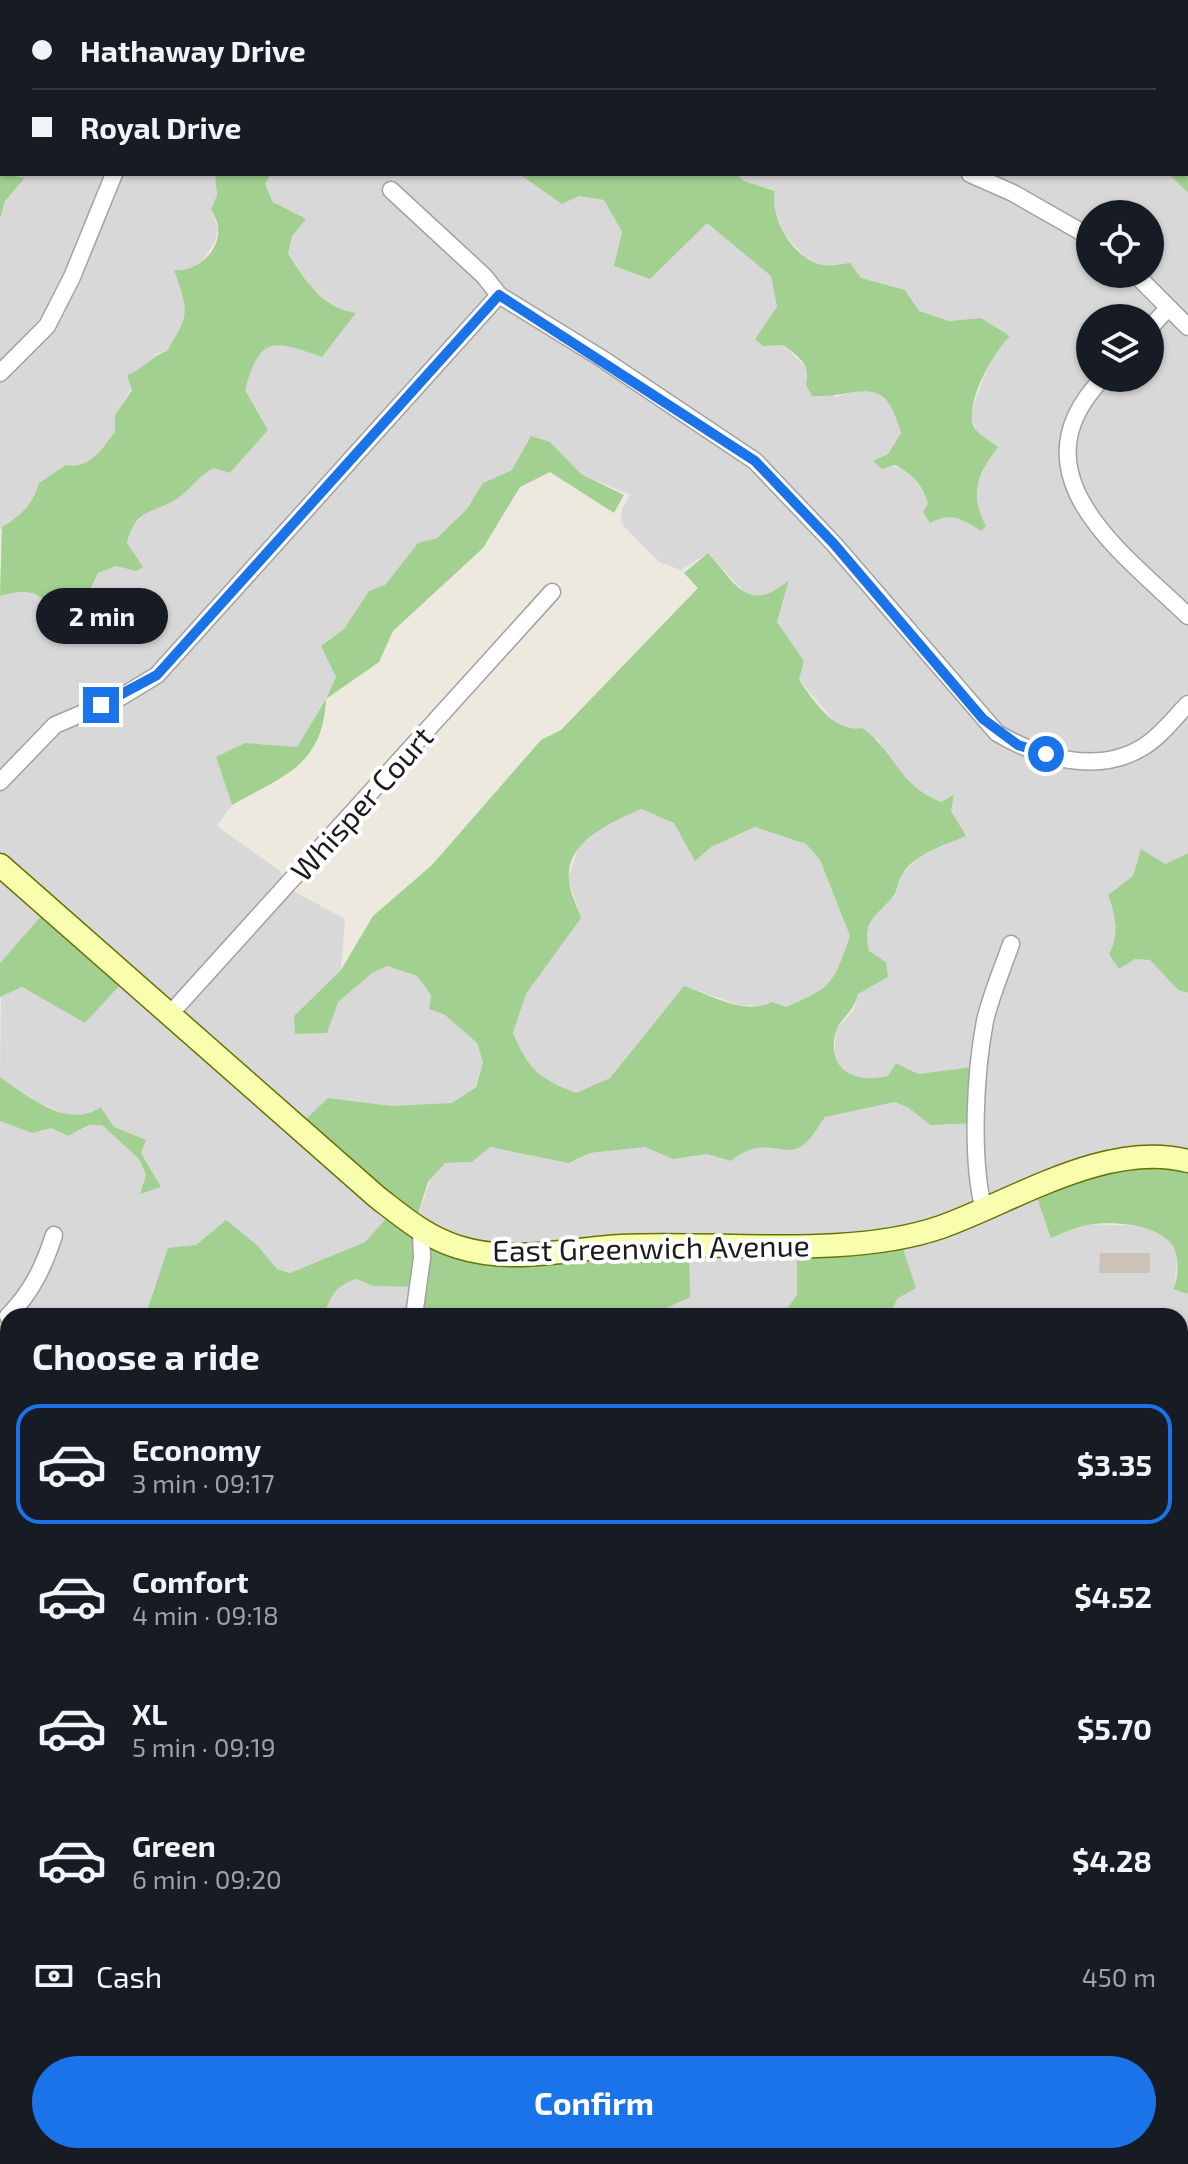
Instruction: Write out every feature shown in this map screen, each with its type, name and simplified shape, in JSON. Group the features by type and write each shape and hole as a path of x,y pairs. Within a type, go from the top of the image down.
{"street":[{"path":"0,373 30,346 52,317 113,176"},
{"path":"975,176 1013,193 1076,229"},
{"path":"391,190 484,276 499,295 755,461 834,544 983,719 1008,739 1046,754 1081,762 1110,760 1144,747 1188,704"},
{"path":"1148,288 1188,327"},
{"path":"0,782 55,725 121,697 157,675 499,295"},
{"path":"1164,312 1167,309"},
{"path":"1093,392 1076,416 1070,435 1068,472 1088,517 1188,616"},
{"name":"Whisper Court","path":"170,1014 552,592"},
{"name":"East Greenwich Avenue","path":"0,865 421,1232 459,1248 528,1255 619,1246 831,1244 899,1237 941,1227 983,1207 1112,1160 1148,1157 1188,1161"},
{"path":"983,1207 976,1178 982,1045 991,1000 1011,944"},
{"path":"415,1308 422,1258 421,1232"},
{"path":"16,1308 43,1269 54,1235"}],"shaded area":[{"path":"13,176 215,176 217,195 211,209 218,228 215,241 199,267 188,272 174,271 186,307 186,321 167,351 156,354 143,369 115,415 116,432 90,462 39,483 35,498 19,517 0,530 0,219 5,201 25,179"},
{"path":"270,176 522,176 562,204 579,196 604,200 622,232 707,223 771,276 777,307 755,339 763,346 783,345 836,397 862,389 878,394 894,407 901,433 888,454 874,462 907,470 925,491 928,504 946,515 959,516 981,531 986,526 976,507 977,485 987,461 970,413 994,351 1010,336 981,318 949,321 919,311 905,290 861,278 850,264 822,265 805,257 784,234 772,205 775,191 744,181 739,176 1171,176 1188,193 1188,853 1165,864 1141,853 1133,876 1108,895 1115,916 1119,969 1135,959 1150,960 1178,990 1188,993 1188,1161 1036,1195 1052,1237 1087,1224 1142,1226 1167,1236 1178,1255 1174,1289 1188,1294 1188,1308 892,1308 898,1298 797,1296 788,1308 661,1308 415,1223 433,1174 445,1163 472,1162 490,1147 577,1160 590,1153 645,1147 673,1159 707,1154 731,1161 746,1149 760,1145 781,1149 805,1144 825,1117 896,1102 930,1125 973,1067 867,1081 843,1073 834,1058 836,1029 854,1010 869,951 865,937 874,912 895,896 901,876 919,856 965,836 951,811 953,796 941,802 924,796 886,756 879,740 838,725 799,680 804,661 777,622 789,581 774,593 756,598 744,592 708,553 681,570 659,562 621,523 622,509 630,495 581,474 550,442 512,470 483,483 468,509 437,538 418,543 385,585 369,591 344,629 322,645 336,677 297,747 245,743 216,757 232,805 217,826 280,871 288,888 345,919 341,970 294,1016 295,1034 327,1033 337,1002 372,973 387,966 417,976 431,995 429,1009 445,1015 477,1043 483,1062 475,1087 452,1104 392,1106 328,1098 394,1210 365,1242 290,1273 277,1269 257,1245 226,1220 155,1283 147,1308 0,1308 0,1121 32,1133 51,1128 68,1136 90,1125 102,1125 139,1159 146,1175 141,1193 161,1187 141,1153 145,1140 114,1127 102,1108 88,1116 75,1118 39,1103 0,1077 1,996 22,987 85,1023 126,976 49,907 0,963 0,596 22,590 79,612 98,573 116,566 136,571 142,567 127,543 130,528 151,508 175,500 205,472 214,468 230,473 268,430 245,390 253,360 267,347 285,344 322,357 355,314 337,310 311,287 288,254 292,236 285,211 273,201 265,184"},
{"path":"641,809 674,823 711,847 755,827 806,844 820,860 850,936 835,980 819,993 786,1007 739,1005 684,986 610,1078 576,1093 542,1079 524,1059 513,1034 526,994 581,918 568,879 578,848 600,828"},
{"path":"357,1279 373,1286 419,1287 416,1308 327,1308 330,1297 343,1283"}],"green space":[{"path":"0,176 25,178 5,201 0,219"},
{"path":"215,176 270,176 265,184 273,202 306,219 292,236 288,254 308,283 324,299 356,313 322,357 280,345 263,350 245,390 268,430 230,473 214,468 175,500 139,518 127,543 143,567 136,571 116,566 98,573 79,612 61,618 35,594 21,592 0,596 2,527 25,509 39,483 66,465 89,461 115,432 115,415 132,390 127,375 167,351 180,328 185,312 174,270 190,268 211,252 218,236 218,225 211,209 217,195"},
{"path":"522,176 739,176 744,181 775,191 776,213 786,237 813,262 827,265 850,263 861,278 905,290 919,311 949,321 981,318 1010,336 996,353 982,379 973,406 974,427 998,447 985,466 978,485 978,504 986,526 981,531 951,517 930,523 923,512 928,504 924,491 916,481 895,465 882,469 873,461 888,454 901,433 887,400 868,391 812,396 806,385 805,366 799,357 783,345 763,346 755,339 777,307 771,276 707,223 650,279 614,266 622,232 604,200 579,196 562,204"},
{"path":"1171,176 1188,176 1188,193"},
{"path":"531,436 550,442 581,474 624,495 614,513 550,472 520,487 483,548 393,631 379,662 326,699 336,677 321,646 344,629 369,591 385,585 418,543 437,538 467,509 483,483 512,470"},
{"path":"708,553 735,584 753,595 775,590 789,580 777,622 804,661 799,680 811,697 834,721 843,726 862,728 873,737 915,787 941,802 954,795 951,811 966,836 914,861 900,878 894,896 872,920 867,933 869,951 886,962 888,977 858,994 838,1026 834,1044 839,1064 854,1076 864,1078 888,1076 896,1063 918,1074 973,1067 976,1123 930,1125 909,1108 895,1102 825,1117 809,1140 798,1148 754,1149 731,1161 707,1154 673,1159 645,1147 590,1153 569,1163 490,1147 472,1162 445,1163 428,1182 415,1223 462,1249 689,1246 690,1297 666,1308 416,1308 418,1287 373,1286 357,1279 335,1292 327,1308 148,1308 168,1248 196,1245 226,1220 257,1245 277,1269 290,1273 365,1242 393,1211 300,1125 328,1098 392,1106 452,1103 476,1087 483,1062 477,1043 445,1015 429,1009 431,995 417,976 387,966 372,973 338,1002 327,1033 295,1034 294,1016 341,970 373,916 432,865 541,740 561,730 698,588 684,573","holes":["641,809 674,823 695,861 711,847 755,827 806,844 820,860 850,936 835,974 822,988 786,1007 772,1002 762,1006 739,1005 684,986 610,1078 576,1093 537,1072 524,1056 513,1033 526,994 581,918 569,881 574,855 582,844 605,827"]},
{"path":"326,699 323,722 308,754 283,776 232,805 216,757 245,743 297,747"},
{"path":"1141,849 1165,864 1188,853 1188,993 1178,990 1150,960 1135,959 1119,969 1109,954 1115,924 1108,895 1133,876"},
{"path":"49,907 120,985 85,1023 22,987 0,997 0,963"},
{"path":"0,1077 36,1101 62,1113 88,1113 101,1107 114,1127 146,1140 141,1153 161,1187 140,1194 146,1175 139,1159 102,1125 89,1125 68,1136 51,1128 32,1133 0,1121"},
{"path":"1113,1160 1188,1161 1188,1294 1173,1289 1177,1258 1173,1247 1154,1231 1112,1223 1078,1227 1051,1238 1036,1195"},
{"path":"898,1234 916,1288 898,1298 892,1308 788,1308 797,1295 797,1246"}],"building":[{"path":"1100,1253 1150,1253 1150,1273 1099,1273"}],"route":[{"path":"101,705 140,687 157,675 499,295 601,358 755,461 834,544 983,719 997,733 1018,745 1046,754"}]}
